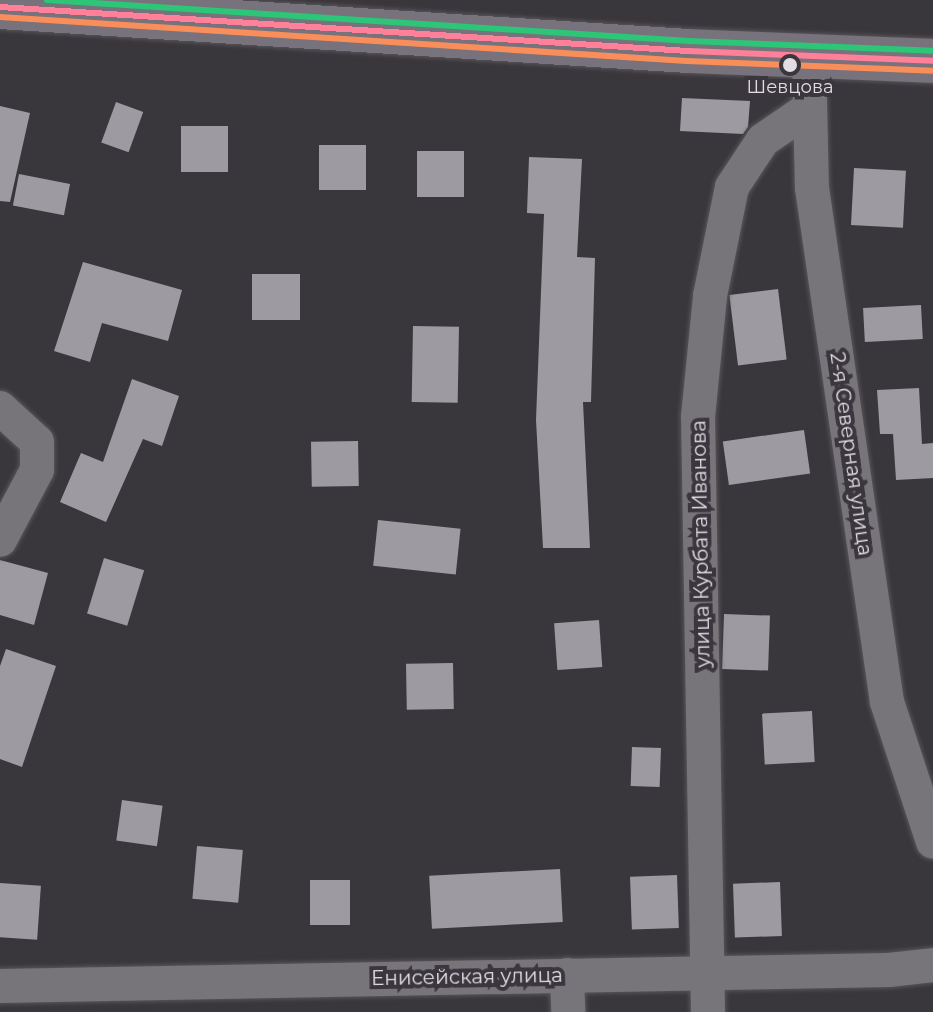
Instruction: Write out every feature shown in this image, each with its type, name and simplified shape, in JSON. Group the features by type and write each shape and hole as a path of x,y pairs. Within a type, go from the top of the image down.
{"main road":[{"path":"0,7 809,58 933,61"}],"street":[{"name":"2-я Северная улица","path":"809,58 807,110 812,188 887,702 933,842"},
{"name":"улица Курбата Иванова","path":"708,1012 698,417 710,296 732,187 763,140 807,110"},
{"path":"0,408 37,442 37,470 0,540"},
{"name":"Енисейская улица","path":"0,986 933,965"},
{"path":"567,975 568,1012"}],"building":[{"path":"682,98 750,101 748,127 743,134 680,131"},
{"path":"116,102 143,112 129,152 101,142"},
{"path":"0,106 30,113 10,202 0,201"},
{"path":"181,126 228,126 228,172 181,172"},
{"path":"319,145 366,145 366,190 319,190"},
{"path":"417,151 464,151 464,197 417,197"},
{"path":"529,157 582,159 577,257 595,258 591,402 583,402 590,548 543,548 536,420 544,214 527,213"},
{"path":"854,168 906,171 903,228 851,225"},
{"path":"19,174 70,184 64,215 13,205"},
{"path":"83,262 182,290 168,341 102,323 90,362 54,351"},
{"path":"252,274 300,274 300,320 252,320"},
{"path":"778,289 787,359 738,365 729,295"},
{"path":"921,305 923,339 865,342 863,308"},
{"path":"413,326 459,327 458,403 412,402"},
{"path":"132,379 179,396 162,446 143,439 106,522 60,502 81,453 103,462"},
{"path":"919,388 922,444 933,443 933,478 896,480 893,434 880,434 877,390"},
{"path":"804,430 810,474 729,485 723,441"},
{"path":"358,441 359,486 312,487 311,442"},
{"path":"378,520 461,529 456,574 373,566"},
{"path":"104,558 144,570 127,626 87,613"},
{"path":"0,560 48,573 34,625 0,615"},
{"path":"724,614 770,616 768,671 722,669"},
{"path":"599,620 602,667 557,670 554,623"},
{"path":"6,649 56,666 22,767 0,759 0,666"},
{"path":"453,663 454,709 407,710 406,664"},
{"path":"812,711 815,762 765,765 762,714"},
{"path":"632,747 661,748 660,787 631,786"},
{"path":"122,800 163,806 157,846 116,841"},
{"path":"197,846 243,850 238,903 192,899"},
{"path":"560,869 563,922 432,929 429,876"},
{"path":"677,875 679,928 632,930 630,877"},
{"path":"310,880 350,880 350,925 310,925"},
{"path":"780,882 782,936 735,938 733,884"},
{"path":"0,883 41,886 37,940 0,937"}],"transit line":[{"path":"47,0 689,41 933,51"},
{"path":"0,7 688,51 933,61"},
{"path":"0,17 687,61 933,71"}],"place":[{"name":"Шевцова","path":"790,65"}]}
